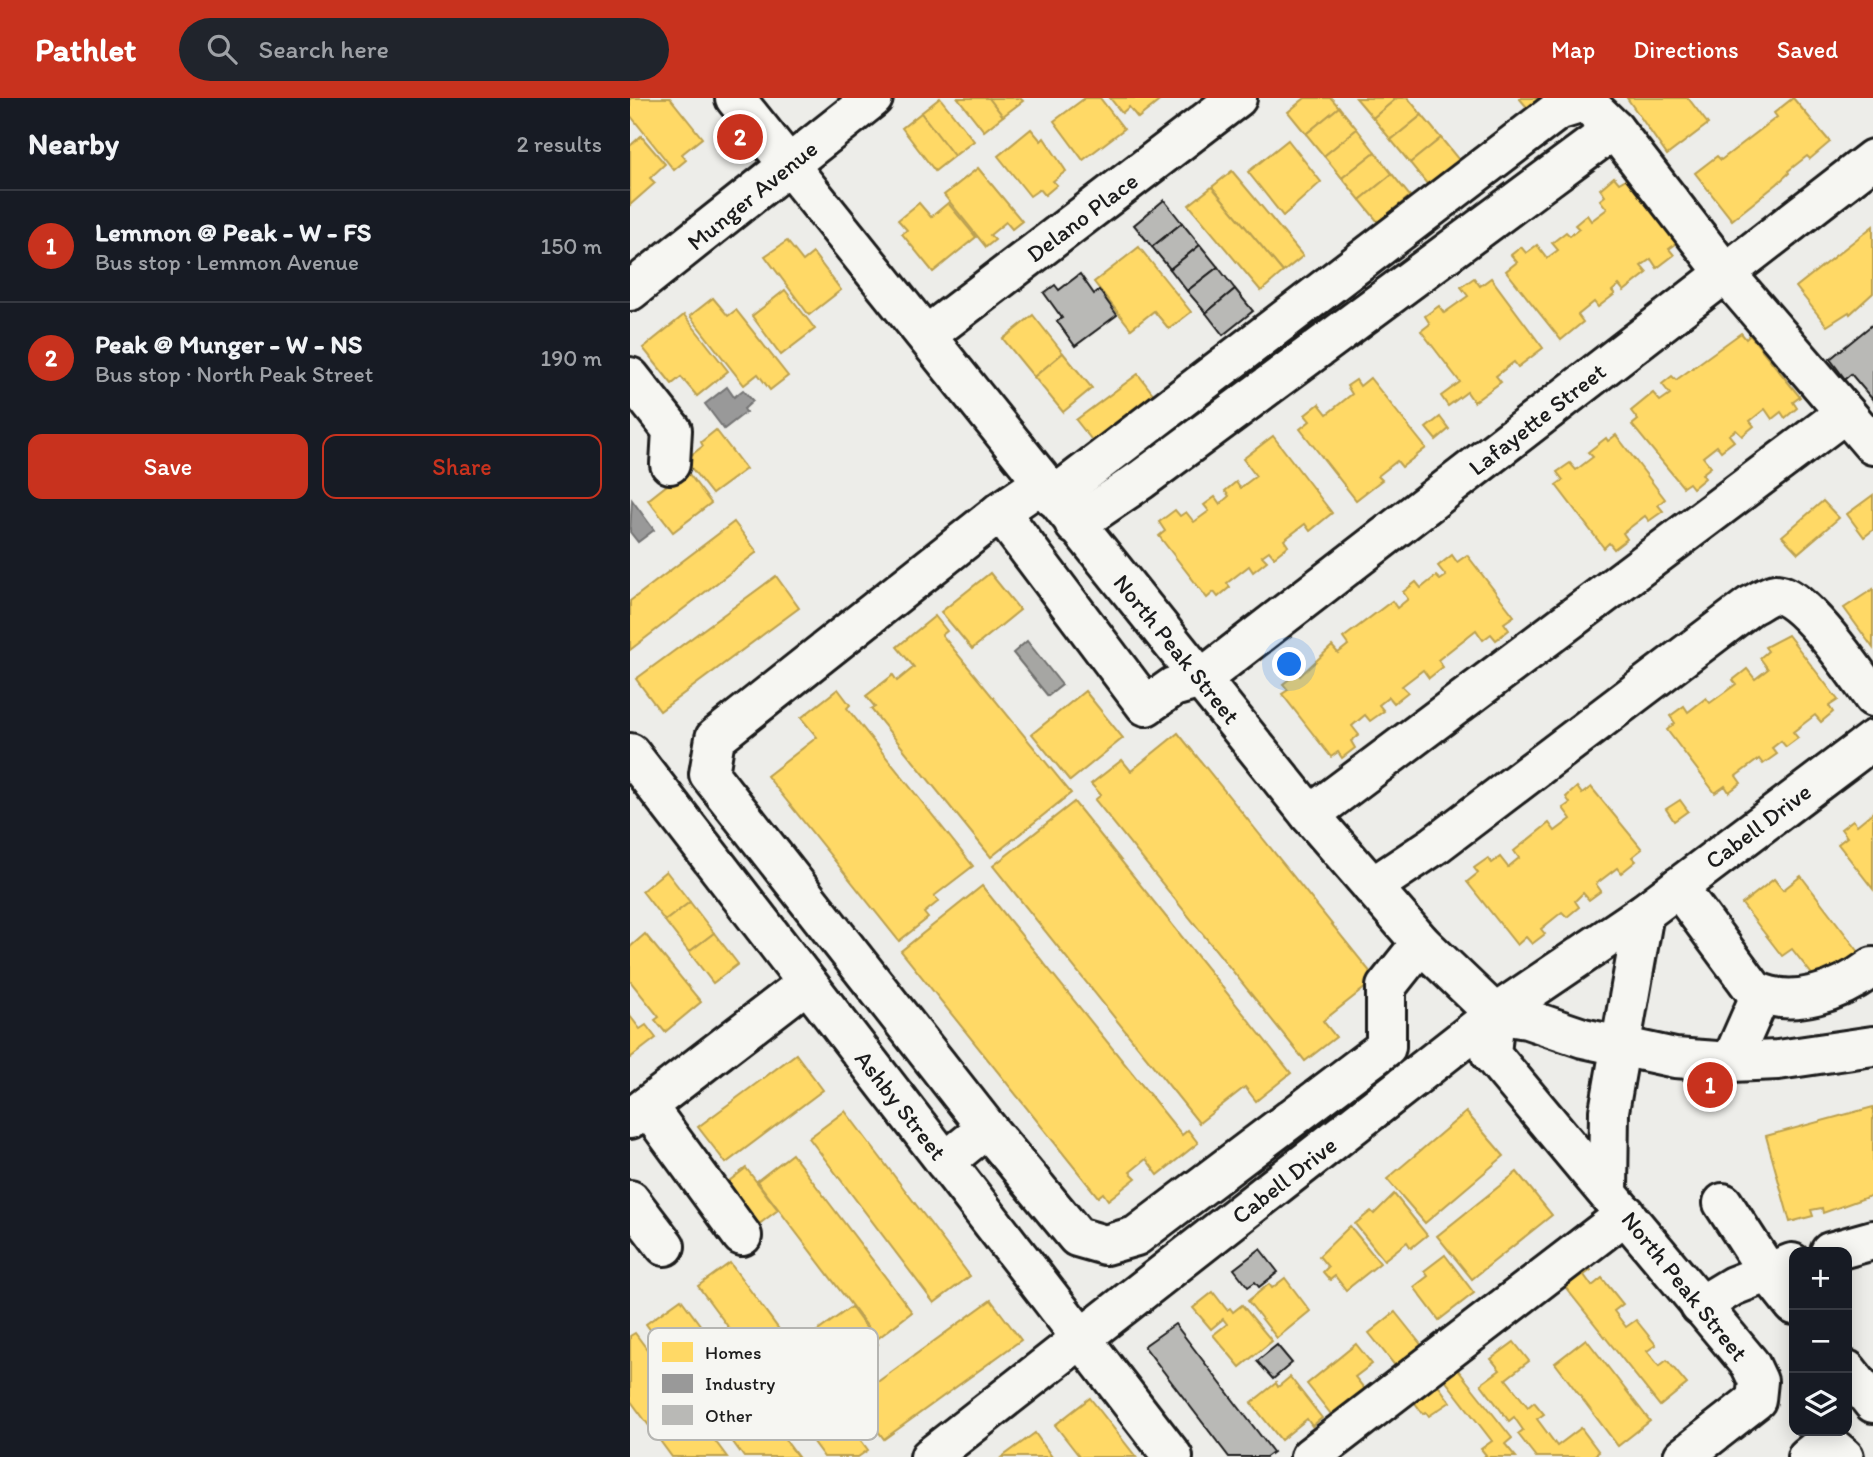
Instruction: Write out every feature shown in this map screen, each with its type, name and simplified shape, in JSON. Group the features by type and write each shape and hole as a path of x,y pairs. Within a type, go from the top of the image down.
{"street":[{"name":"North Peak Street","path":"735,98 1310,815 1421,943 1495,1013 1491,1054 1750,1364 1758,1381 1756,1400 1683,1457"},
{"name":"Munger Avenue","path":"630,292 873,98"},
{"name":"Delano Place","path":"927,335 1237,98"},
{"path":"1057,502 1557,111 1586,102 1614,129 1726,274 1873,445"},
{"path":"1421,943 1386,987 1386,1047 1136,1236 1105,1245 1077,1237 987,1128 709,775 715,738 1000,512 1057,502 1141,480 1614,129"},
{"name":"Lafayette Street","path":"1000,512 1146,706 1173,687 1201,679 1873,159"},
{"path":"630,377 672,429 670,464"},
{"path":"1310,815 1845,413"},
{"path":"1372,887 1435,845 1750,606 1774,594 1789,598 1813,622 1873,697"},
{"name":"Cabell Drive","path":"930,1457 1495,1013 1644,913 1873,740"},
{"name":"Ashby Street","path":"631,754 1173,1457"},
{"path":"1678,887 1754,990 1761,994 1795,999 1828,992 1873,967"},
{"path":"1621,1047 1644,913"},
{"path":"742,1236 635,1113 807,983"},
{"path":"1731,1062 1761,994"},
{"path":"1495,1013 1527,1019 1621,1047 1675,1058 1731,1062 1827,1055 1873,1046"},
{"name":"North Peak Street","path":"1617,1203 1609,1111 1621,1047"},
{"path":"945,1162 987,1128"},
{"path":"630,1200 665,1246"},
{"path":"1310,1457 1617,1203"},
{"path":"1723,1203 1781,1267 1789,1290"},
{"path":"1848,1247 1873,1240"},
{"path":"1700,1306 1720,1292 1781,1267"},
{"path":"1849,1373 1873,1403"},
{"path":"1807,1457 1817,1449 1833,1448 1844,1457"}],"shaded area":[{"path":"1027,641 1062,685 1048,696 1013,653"}],"building: Homes":[{"path":"630,98 670,98 702,138 682,154 686,160 674,170 630,115"},
{"path":"940,98 974,141 954,156 921,113"},
{"path":"958,98 989,98 1003,116 984,131"},
{"path":"989,98 1020,98 1023,101 1003,116"},
{"path":"1085,98 1100,98 1124,129 1083,160 1054,121"},
{"path":"1110,98 1163,98 1138,118 1129,107 1122,113"},
{"path":"1305,98 1331,98 1339,107 1306,134 1288,112"},
{"path":"1356,98 1397,98 1373,118"},
{"path":"1397,98 1408,98 1422,115 1391,140 1373,118"},
{"path":"1519,98 1548,98 1531,112"},
{"path":"1627,98 1688,98 1708,124 1667,155"},
{"path":"1793,98 1830,142 1810,159 1807,156 1788,171 1777,184 1732,220 1695,173 1717,156 1721,160 1777,117 1774,113"},
{"path":"1339,107 1357,129 1324,156 1306,134"},
{"path":"921,113 954,156 935,171 902,128"},
{"path":"1422,115 1441,138 1410,163 1391,140"},
{"path":"1031,129 1041,141 1044,138 1066,171 1053,181 1057,185 1045,195 1040,189 1030,196 998,156"},
{"path":"1357,129 1375,152 1342,178 1324,156"},
{"path":"641,136 665,164 650,178 655,183 630,205 630,146"},
{"path":"1441,138 1459,160 1428,185 1410,163"},
{"path":"1288,140 1321,182 1283,216 1248,172"},
{"path":"1375,152 1392,174 1360,200 1342,178"},
{"path":"978,168 1022,221 1012,229 1006,222 990,235 995,240 986,247 944,195"},
{"path":"1232,171 1303,256 1283,272 1212,187"},
{"path":"1392,174 1410,196 1378,222 1360,200"},
{"path":"1614,177 1619,183 1626,179 1677,243 1669,249 1674,255 1657,268 1651,259 1641,266 1647,273 1624,291 1619,285 1612,291 1615,294 1598,307 1594,302 1578,315 1583,322 1561,340 1506,271 1517,262 1511,255 1521,247 1526,253 1537,245 1547,258 1558,250 1552,243 1566,232 1570,236 1579,229 1575,225 1587,215 1591,221 1607,209 1600,200 1605,196 1600,189"},
{"path":"1212,187 1283,272 1261,291 1189,205"},
{"path":"919,203 931,217 948,203 976,237 933,272 902,234 907,230 898,220"},
{"path":"1873,226 1873,293 1850,314 1849,312 1827,326 1796,287"},
{"path":"787,241 803,261 813,253 841,290 809,315 765,256"},
{"path":"1139,247 1191,312 1169,329 1154,311 1131,329 1094,282"},
{"path":"1474,278 1480,286 1491,278 1543,348 1518,367 1514,362 1496,376 1501,382 1474,402 1467,392 1448,406 1441,396 1460,382 1421,331 1430,324 1425,316 1439,306 1444,313 1468,296 1461,287"},
{"path":"785,290 815,329 781,355 752,316"},
{"path":"713,298 728,316 736,310 788,376 770,390 758,374 744,385 690,316"},
{"path":"684,315 728,371 697,396 681,377 672,384 643,348"},
{"path":"1033,315 1063,353 1034,377 1003,339"},
{"path":"1741,333 1746,339 1750,335 1800,397 1793,402 1797,408 1785,418 1781,412 1772,419 1765,409 1750,421 1754,426 1742,436 1736,430 1729,435 1734,441 1721,451 1717,446 1703,457 1711,467 1702,474 1705,478 1693,488 1689,483 1683,487 1632,425 1638,420 1631,411 1653,393 1660,401 1670,394 1662,384 1672,376 1676,380"},
{"path":"1063,353 1092,388 1063,412 1034,377"},
{"path":"1138,374 1160,403 1099,449 1076,420"},
{"path":"1370,378 1426,448 1402,467 1397,461 1378,476 1382,480 1356,500 1300,429 1310,421 1305,415 1319,404 1327,414 1352,394 1347,386 1356,380 1360,386"},
{"path":"1440,417 1449,429 1436,440 1426,428"},
{"path":"716,430 746,469 712,494 685,460 703,446 701,442"},
{"path":"1616,435 1665,499 1658,505 1663,511 1649,521 1645,516 1623,533 1627,539 1614,549 1609,543 1604,548 1556,485 1563,480 1557,472 1570,463 1576,470 1593,457 1588,452 1606,438 1608,441"},
{"path":"1273,436 1332,513 1310,531 1305,524 1284,540 1288,546 1274,557 1269,551 1262,556 1267,561 1253,572 1249,566 1227,583 1230,587 1218,597 1214,592 1207,598 1159,536 1165,531 1159,522 1175,510 1180,516 1186,512 1194,522 1209,511 1204,505 1215,497 1220,504 1229,496 1225,491 1236,482 1240,488 1256,476 1243,459"},
{"path":"686,470 711,503 673,532 648,500"},
{"path":"1873,495 1873,530 1864,537 1847,514"},
{"path":"1823,501 1839,518 1798,553 1782,536"},
{"path":"734,522 757,552 630,650 630,601"},
{"path":"1452,555 1457,562 1467,555 1514,616 1504,623 1509,630 1496,640 1491,634 1483,640 1476,630 1438,660 1443,667 1429,678 1423,670 1402,686 1408,692 1394,703 1389,697 1379,705 1384,711 1370,721 1365,715 1352,726 1359,735 1351,741 1355,748 1342,758 1338,752 1331,757 1282,694 1288,690 1283,684 1297,673 1300,676 1332,646 1338,653 1348,645 1343,638 1392,601 1397,608 1408,599 1403,592 1416,582 1421,588 1436,576 1440,580 1446,576 1438,566"},
{"path":"990,573 1020,610 972,649 941,612"},
{"path":"776,576 799,608 660,711 636,679"},
{"path":"1873,589 1873,648 1844,608"},
{"path":"935,616 947,631 942,635 1071,793 991,857 871,709 875,707 866,696 893,675 897,681 914,667 897,647"},
{"path":"1788,635 1838,700 1829,706 1833,712 1821,722 1815,715 1793,732 1798,738 1786,747 1781,741 1772,748 1777,754 1763,764 1759,759 1736,776 1741,783 1729,792 1725,786 1715,793 1667,730 1675,723 1670,716 1684,706 1688,712 1706,698 1710,703 1736,684 1733,680 1747,669 1755,679 1768,669 1760,658 1768,651 1765,647"},
{"path":"838,689 850,705 847,708 973,866 934,896 939,901 924,913 928,918 899,941 767,776 817,737 801,718"},
{"path":"1085,691 1123,738 1070,781 1032,734"},
{"path":"1178,733 1376,979 1323,1021 1336,1037 1305,1061 1095,800 1101,795 1091,784 1122,760 1131,771"},
{"path":"1577,787 1582,794 1591,787 1642,849 1632,857 1636,861 1621,873 1617,868 1596,884 1601,891 1589,900 1583,893 1575,901 1579,907 1567,917 1562,912 1541,929 1545,934 1532,944 1526,937 1517,945 1467,882 1478,873 1474,868 1488,858 1492,863 1500,857 1508,867 1519,858 1514,851 1549,823 1555,831 1571,819 1563,808 1570,803 1566,797"},
{"path":"1680,800 1688,811 1674,821 1666,809"},
{"path":"1074,802 1291,1073 1256,1101 1245,1087 1199,1123 993,866"},
{"path":"1873,812 1873,889 1838,844 1847,837 1841,829 1853,820 1857,825"},
{"path":"666,871 690,902 665,921 642,891"},
{"path":"1801,876 1862,956 1822,987 1792,949 1782,956 1742,904 1774,879 1783,890"},
{"path":"982,886 1182,1135 1188,1130 1198,1143 1158,1175 1146,1159 1130,1172 1136,1178 1108,1200 1103,1193 1098,1197 901,951"},
{"path":"690,902 714,933 689,952 665,921"},
{"path":"714,933 738,964 713,983 689,952"},
{"path":"645,934 701,1002 665,1032 655,1020 659,1017 630,981 630,947"},
{"path":"630,1016 640,1029 646,1025 656,1038 630,1058"},
{"path":"796,1054 823,1090 726,1163 698,1127"},
{"path":"1873,1107 1873,1195 1823,1213 1822,1208 1811,1210 1813,1216 1790,1222 1766,1136"},
{"path":"845,1111 970,1276 934,1303 809,1138"},
{"path":"1466,1112 1504,1156 1425,1223 1387,1179"},
{"path":"792,1154 912,1312 878,1338 878,1328 869,1328 757,1181"},
{"path":"746,1168 778,1210 751,1230 720,1188"},
{"path":"1517,1172 1552,1215 1472,1279 1437,1236"},
{"path":"1394,1194 1427,1235 1411,1248 1407,1242 1384,1260 1355,1224 1371,1211 1374,1214"},
{"path":"1350,1226 1380,1263 1346,1290 1335,1276 1330,1280 1323,1272 1328,1267 1319,1256"},
{"path":"1445,1255 1474,1293 1439,1320 1414,1287 1428,1276 1424,1271"},
{"path":"730,1263 778,1328 729,1328 698,1286"},
{"path":"1586,1264 1591,1270 1584,1275 1592,1286 1602,1278 1623,1304 1614,1311 1626,1327 1636,1320 1656,1345 1647,1351 1659,1366 1667,1360 1687,1384 1660,1406 1562,1283"},
{"path":"1285,1278 1310,1311 1277,1338 1248,1301 1269,1284 1272,1288"},
{"path":"1213,1292 1227,1310 1230,1308 1233,1312 1242,1305 1272,1341 1240,1367 1213,1335 1227,1324 1223,1319 1211,1329 1193,1308"},
{"path":"681,1299 702,1328 649,1328 646,1324"},
{"path":"991,1300 1021,1340 884,1439 878,1431 878,1382"},
{"path":"851,1307 866,1328 822,1328"},
{"path":"1395,1312 1423,1347 1397,1368 1369,1333"},
{"path":"635,1333 648,1351 648,1424 630,1400 630,1336"},
{"path":"1586,1339 1650,1421 1618,1446 1555,1363"},
{"path":"1514,1342 1529,1361 1506,1379 1528,1407 1534,1402 1544,1414 1537,1419 1557,1446 1581,1428 1599,1452 1592,1457 1536,1457 1518,1434 1523,1430 1514,1417 1509,1421 1481,1384 1500,1370 1491,1359"},
{"path":"1356,1344 1372,1364 1355,1377 1368,1393 1335,1419 1307,1384"},
{"path":"1454,1365 1512,1438 1505,1444 1516,1457 1484,1457 1486,1455 1481,1449 1492,1441 1441,1375"},
{"path":"1290,1377 1322,1418 1312,1426 1307,1419 1281,1440 1251,1403 1276,1383 1278,1387"},
{"path":"1433,1378 1450,1402 1429,1416 1426,1412 1423,1414 1410,1396"},
{"path":"1090,1398 1136,1457 1080,1457 1055,1425"},
{"path":"1035,1433 1052,1457 1002,1457"},
{"path":"659,1440 714,1440 727,1457 672,1457"},
{"path":"731,1440 785,1440 798,1457 744,1457"},
{"path":"811,1440 861,1440 868,1450 858,1457 824,1457"}],"building: Industry":[{"path":"727,387 734,397 743,390 753,401 744,409 746,412 724,429 705,404"},
{"path":"632,500 654,530 638,542 630,532"}],"building: Other":[{"path":"1164,200 1182,223 1152,247 1134,225"},
{"path":"1182,223 1200,245 1170,269 1152,247"},
{"path":"1200,245 1218,267 1187,291 1170,269"},
{"path":"1218,267 1235,289 1206,313 1187,291"},
{"path":"1080,274 1094,294 1099,290 1117,315 1075,346 1057,321 1062,318 1044,293 1055,285 1059,290"},
{"path":"1235,289 1253,311 1223,335 1206,313"},
{"path":"1873,324 1873,400 1851,374 1845,379 1830,359"},
{"path":"1260,1249 1278,1272 1259,1287 1255,1282 1248,1287 1234,1269"},
{"path":"1175,1324 1273,1452 1266,1457 1229,1457 1144,1346"},
{"path":"1277,1345 1292,1363 1273,1379 1257,1361"}],"place":[{"name":"Peak @ Munger - W - NS","path":"740,137"},
{"name":"Lemmon @ Peak - W - FS","path":"1710,1085"}]}
